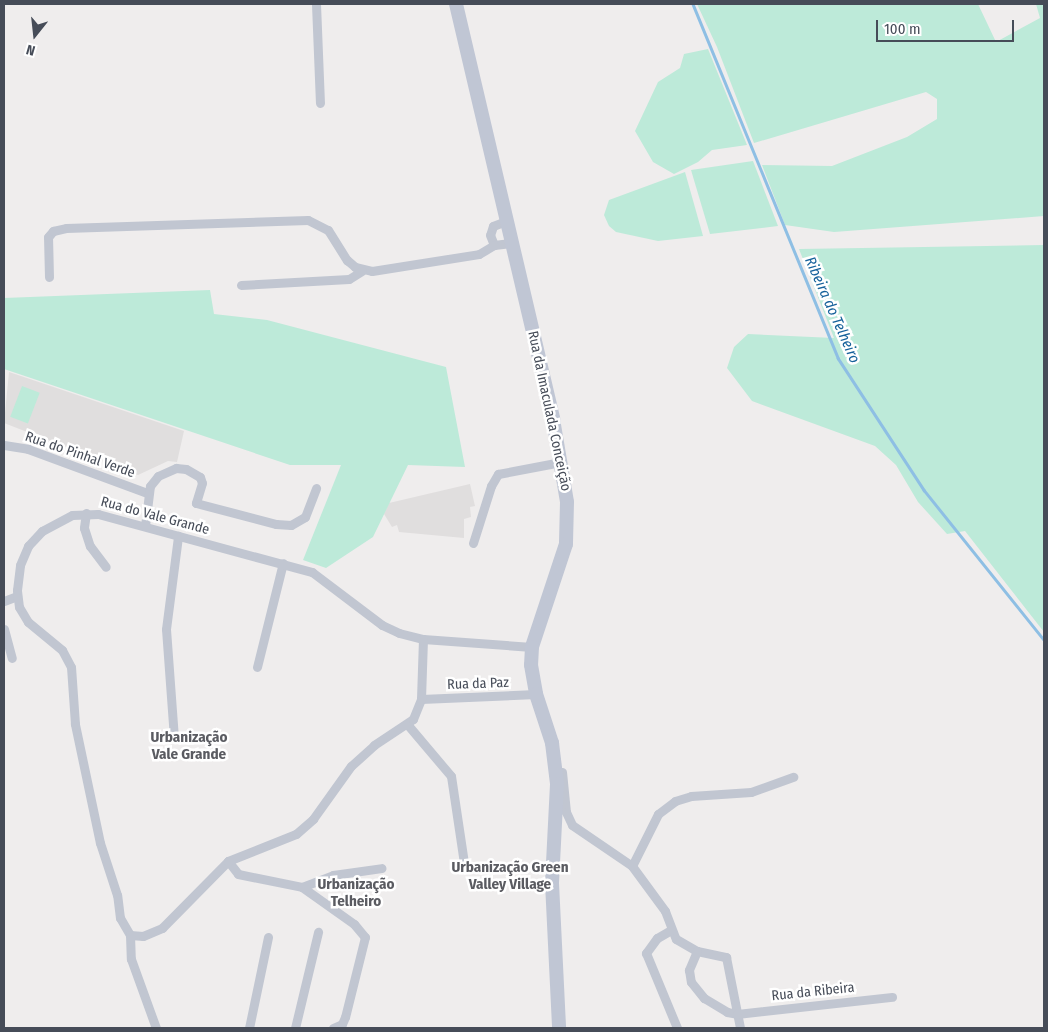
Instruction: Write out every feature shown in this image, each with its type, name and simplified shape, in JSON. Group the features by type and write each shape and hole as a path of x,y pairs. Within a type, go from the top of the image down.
{"main road":[{"name":"Rua da Imaculada Conceição","path":"456,4 561,462 568,513 567,535 532,647 531,672 554,757 557,798 552,883 559,1028"}],"street":[{"path":"316,4 320,103"},
{"path":"49,277 48,237 53,231 66,228 296,220 319,223 328,230 346,260 362,270"},
{"path":"494,244 490,230 493,226 506,221"},
{"path":"241,285 349,278 362,270 479,254 494,244 511,243"},
{"name":"Rua do Pinhal Verde","path":"4,445 28,449 147,493"},
{"path":"473,542 491,486 498,474 561,462"},
{"path":"146,526 147,493 158,476 167,470 186,469 195,472 202,483 196,503 276,524 291,525 305,517 316,488"},
{"path":"86,513 84,528 90,546 106,567"},
{"name":"Rua do Vale Grande","path":"130,935 120,918 117,895 100,843 75,724 71,666 62,650 28,622 19,607 17,596 18,572 28,546 42,531 61,520 86,513 146,526 283,563 324,579 391,630 423,639 532,647"},
{"path":"174,738 166,629 178,536"},
{"path":"257,667 283,563"},
{"path":"4,601 17,596"},
{"path":"4,629 12,658"},
{"path":"156,1028 131,960 130,935 143,936 162,928 228,861 296,834 313,819 350,766 374,745 407,724 417,714 421,700 423,639"},
{"name":"Rua da Paz","path":"421,700 536,694"},
{"path":"407,724 451,776 464,864"},
{"path":"554,757 561,766 566,812 572,825 632,866 665,911 670,930 676,939 697,951 723,955 728,961 740,1028"},
{"path":"632,866 658,814 675,801 691,796 751,792 792,777"},
{"path":"228,861 238,874 302,886 354,924 365,937 345,1017 342,1024 332,1028"},
{"path":"302,886 333,875 382,868"},
{"path":"670,930 657,938 646,953 677,1028"},
{"path":"296,1028 318,932"},
{"path":"249,1028 268,937"},
{"path":"697,951 688,974 694,988 722,1010 737,1014"},
{"name":"Rua da Ribeira","path":"737,1014 892,997"}],"shaded area":[{"path":"9,372 184,431 177,462 168,461 138,475 4,423"},
{"path":"470,484 475,506 470,507 471,517 464,519 464,538 399,532 397,525 392,527 384,514 389,503"}],"green space":[{"path":"697,4 978,4 996,42 1040,18 1036,4 1044,4 1044,216 834,232 785,225 762,165 832,166 907,137 937,119 937,99 926,92 754,143 717,47"},
{"path":"708,49 747,145 712,150 698,162 674,174 653,162 635,131 658,82 680,68 684,54"},
{"path":"753,161 778,226 710,234 691,170"},
{"path":"685,172 703,236 658,241 616,232 609,226 604,215 609,200"},
{"path":"1044,245 1044,632 965,531 947,534 918,502 896,465 875,446 752,401 727,368 734,347 748,334 834,338 799,249"},
{"path":"210,290 214,314 267,320 446,367 465,467 408,465 373,537 326,568 303,560 341,465 290,465 4,369 4,298"},
{"path":"22,386 40,393 28,424 10,417"}],"waterway":[{"name":"Ribeira do Telheiro","path":"693,4 838,358 924,490 1044,640"}],"district":[{"name":"Urbanização Vale Grande","path":"189,746"},
{"name":"Urbanização Green Valley Village","path":"510,876"},
{"name":"Urbanização Telheiro","path":"356,892"}]}
